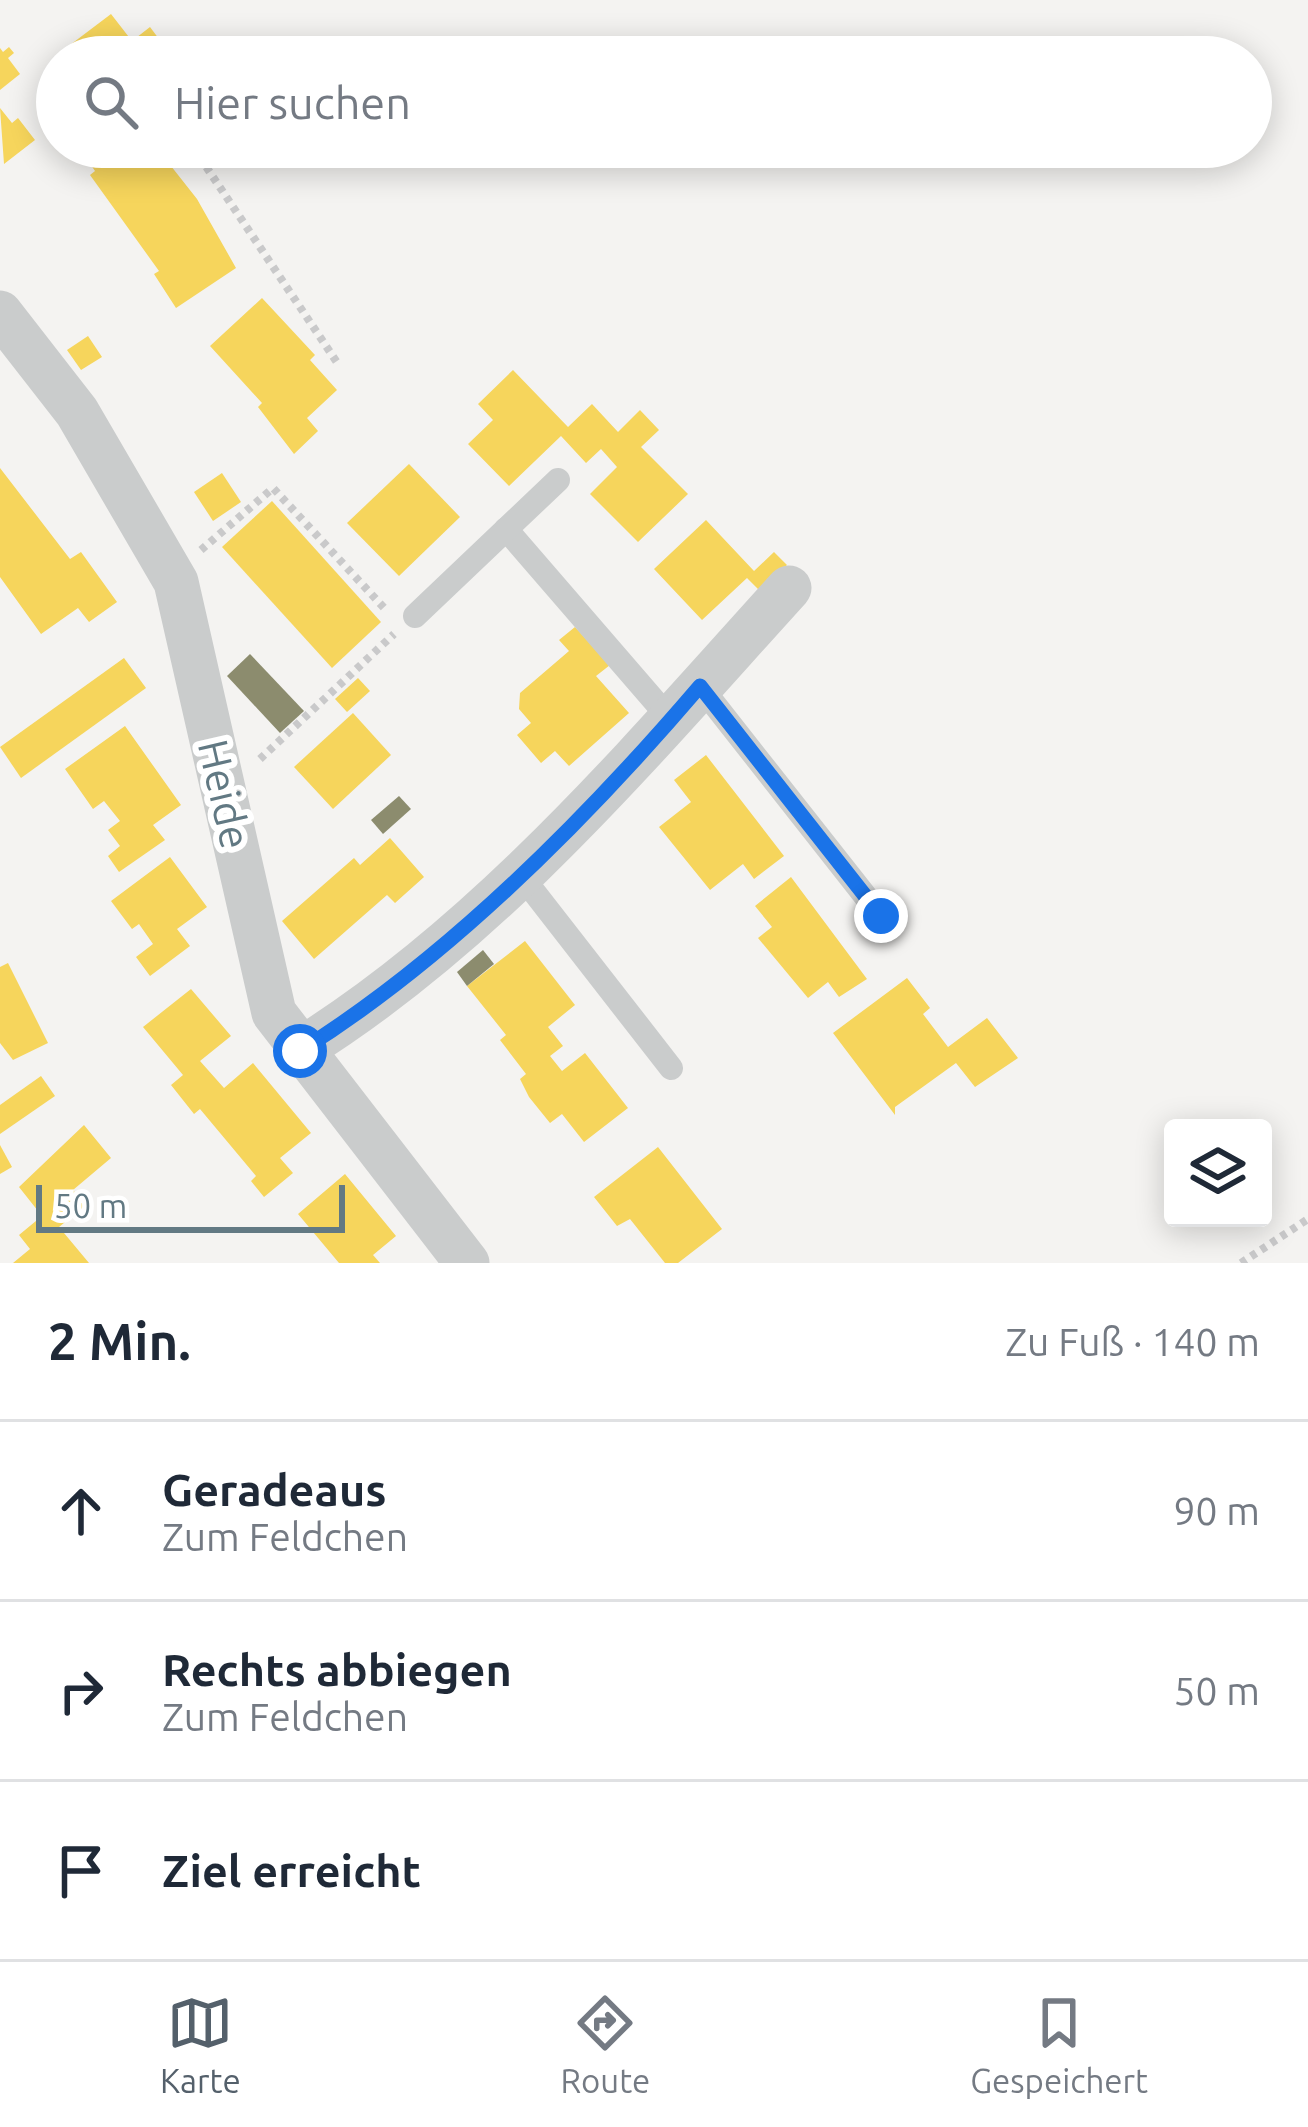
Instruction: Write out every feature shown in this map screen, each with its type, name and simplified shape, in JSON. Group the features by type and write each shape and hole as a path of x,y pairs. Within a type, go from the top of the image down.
{"street":[{"name":"Heide","path":"0,313 77,412 172,574 274,1013 467,1263"},
{"path":"300,1051 358,1015 520,874 686,703 789,588"}],"lane":[{"path":"416,616 558,480"},
{"path":"506,530 686,703 881,916"},
{"path":"520,874 670,1068"}],"path":[{"path":"207,168 338,364"},
{"path":"172,574 272,488 402,627 224,793"},
{"path":"1240,1263 1308,1220"}],"building: Wohnen":[{"path":"111,14 128,36 82,36"},
{"path":"9,47 14,53 8,58 20,74 0,90 0,48 3,52"},
{"path":"0,108 12,123 18,118 35,140 4,164"},
{"path":"93,168 173,168 197,199 236,268 176,308 154,274 159,271 90,175"},
{"path":"262,298 315,355 310,360 337,390 307,418 318,431 294,454 258,407 262,403 210,346"},
{"path":"88,336 102,357 81,370 67,350"},
{"path":"513,370 568,427 592,404 618,432 640,410 659,430 641,447 688,494 638,542 590,494 617,467 601,449 586,463 561,436 509,486 468,444 493,420 478,404"},
{"path":"409,464 460,517 399,576 347,523"},
{"path":"0,468 70,559 81,552 117,602 89,622 78,608 41,634 0,577"},
{"path":"222,473 241,502 213,521 194,492"},
{"path":"272,501 381,622 332,668 222,547"},
{"path":"706,520 754,571 774,552 787,565 760,591 747,578 702,620 654,569"},
{"path":"575,627 610,665 596,676 629,713 569,766 555,751 541,763 517,735 531,723 519,709 520,693 569,651 559,640"},
{"path":"124,658 146,688 21,778 0,747"},
{"path":"358,678 370,691 347,712 335,699"},
{"path":"353,713 391,755 333,809 294,767"},
{"path":"125,726 181,805 153,825 165,840 119,872 108,856 120,846 108,830 120,821 104,801 93,809 65,769"},
{"path":"706,755 784,856 754,879 743,864 710,890 659,827 691,802 674,780"},
{"path":"390,838 424,877 395,903 387,895 314,959 282,921 354,858 360,865"},
{"path":"170,857 207,907 177,929 190,946 150,976 136,957 153,944 139,924 132,929 111,901"},
{"path":"791,877 867,979 839,997 828,982 808,998 758,938 772,927 755,906"},
{"path":"525,941 575,1005 548,1027 563,1046 550,1056 562,1071 585,1053 628,1108 584,1142 562,1114 550,1123 529,1097 520,1079 526,1074 500,1040 506,1035 467,986"},
{"path":"8,963 48,1043 13,1060 0,1043 0,967"},
{"path":"907,978 930,1008 923,1014 948,1047 987,1018 1018,1058 975,1087 956,1063 895,1107 895,1115 833,1033"},
{"path":"191,989 231,1036 200,1061 224,1088 253,1063 311,1133 280,1158 293,1173 264,1197 251,1181 256,1176 200,1109 194,1114 171,1085 183,1075 143,1027"},
{"path":"41,1076 55,1096 0,1134 0,1105"},
{"path":"84,1125 111,1158 73,1190 86,1205 59,1227 89,1263 13,1263 30,1249 19,1235 42,1216 19,1187"},
{"path":"0,1145 12,1167 0,1174"},
{"path":"658,1147 722,1229 678,1263 665,1263 630,1219 617,1226 594,1197"},
{"path":"345,1174 396,1236 373,1255 380,1263 339,1263 298,1214"}],"building: Industrie":[{"path":"250,654 304,711 280,733 227,676"},
{"path":"399,796 411,809 383,834 371,820"},
{"path":"483,950 494,964 467,986 457,972"}],"route":[{"path":"300,1051 358,1015 520,874 700,686 881,916"}]}
